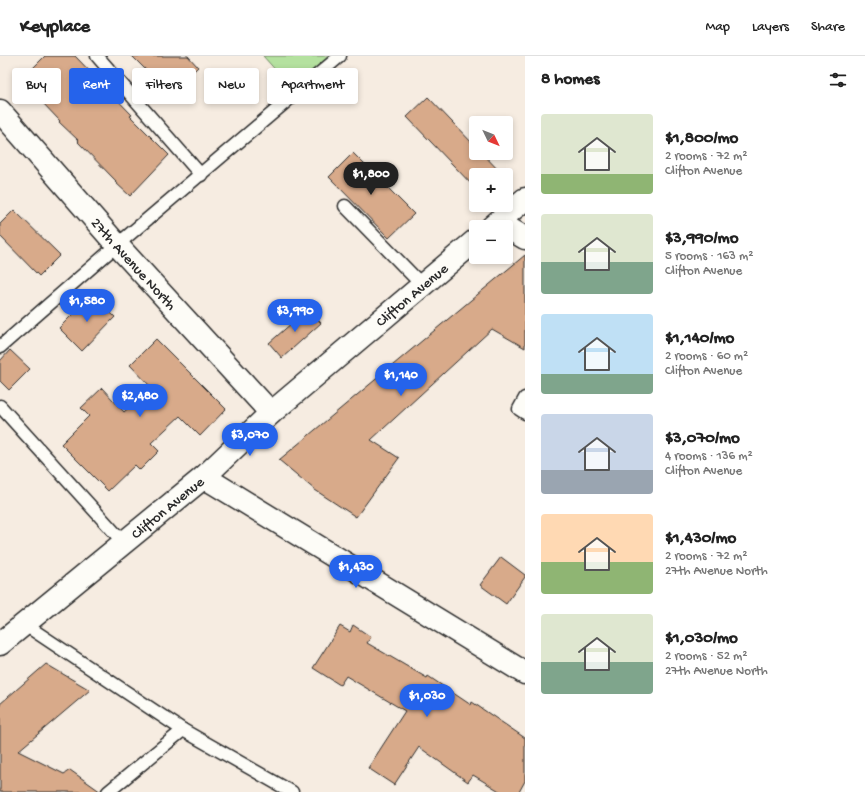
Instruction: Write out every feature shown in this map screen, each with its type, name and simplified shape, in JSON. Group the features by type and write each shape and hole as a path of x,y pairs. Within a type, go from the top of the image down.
{"street":[{"name":"27th Avenue North","path":"0,111 117,245 271,414"},
{"path":"500,220 525,199"},
{"path":"513,232 525,238"},
{"name":"Clifton Avenue","path":"0,644 204,477 271,414 469,246"},
{"path":"204,477 525,673"}],"lane":[{"path":"97,56 201,175"},
{"path":"0,347 117,245 340,56"},
{"path":"345,206 422,285"},
{"path":"525,398 519,409 525,413"},
{"path":"0,406 124,543"},
{"path":"24,624 183,730 292,792"},
{"path":"108,792 183,730"}],"green space":[{"path":"263,56 340,56 326,68 274,68"}],"building":[{"path":"45,56 75,56 87,68 69,68 69,104 121,104 132,115 130,116 169,155 130,196 115,182 116,181 59,122 60,121 44,104 61,104 61,68 33,68"},
{"path":"132,56 188,56 198,67 196,69 144,68"},
{"path":"428,97 469,140 469,160 489,160 496,168 469,168 469,182 407,117"},
{"path":"353,153 414,214 389,238 329,177"},
{"path":"14,210 60,255 39,276 0,236 0,224"},
{"path":"525,255 525,348 492,329 371,440 399,458 356,517 315,490 279,460"},
{"path":"92,295 115,317 82,351 59,328"},
{"path":"308,309 321,323 282,358 269,343"},
{"path":"156,339 226,409 200,436 180,416 151,443 159,451 140,470 135,465 108,491 61,444 89,416 81,408 102,388 124,412 151,387 130,365"},
{"path":"10,350 30,369 9,390 0,381 0,361"},
{"path":"501,557 525,575 506,604 480,585"},
{"path":"353,625 371,637 367,643 427,678 428,676 471,705 472,702 525,738 525,781 519,792 501,792 473,775 468,782 419,747 394,785 368,768 405,711 346,676 340,685 313,668 340,626 350,632"},
{"path":"46,664 90,690 18,751 64,774 70,770 101,792 0,792 0,704"}]}
